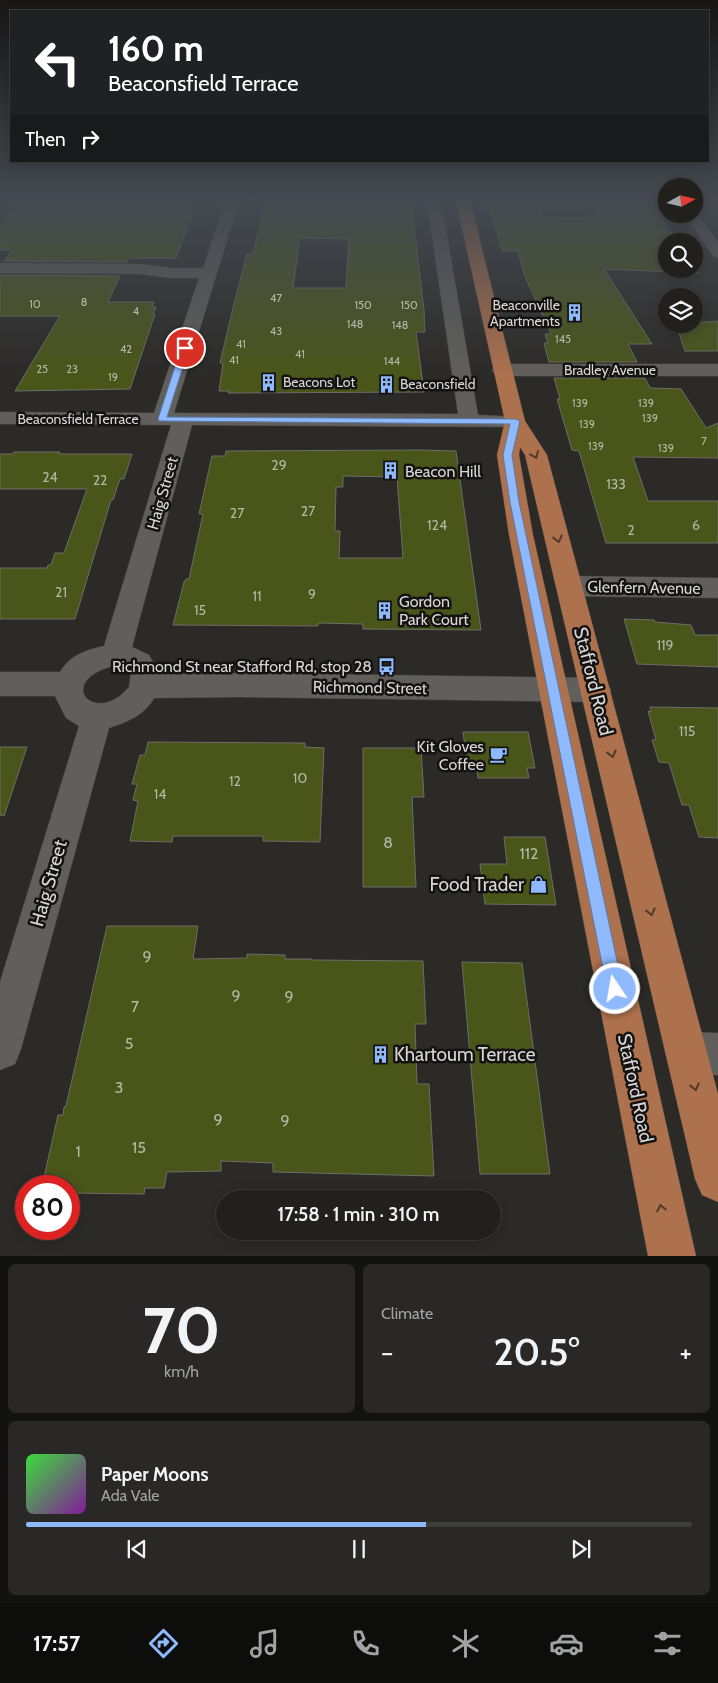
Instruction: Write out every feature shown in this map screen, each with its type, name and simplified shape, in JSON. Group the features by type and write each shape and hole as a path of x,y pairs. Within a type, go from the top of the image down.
{"highway":[{"name":"Stafford Road","path":"477,260 515,421 536,455 596,690 702,1054 718,1179"},
{"name":"Stafford Road","path":"515,421 508,455 521,534 552,690 672,1256"}],"street":[{"name":"Haig Street","path":"116,654 213,260"},
{"path":"443,260 469,421"},
{"path":"0,268 140,269 170,273 209,273"},
{"path":"0,278 136,278 170,273"},
{"name":"Bradley Avenue","path":"502,370 718,370"},
{"name":"Beaconsfield Terrace","path":"0,418 515,421"},
{"name":"Glenfern Avenue","path":"569,586 718,588"},
{"path":"116,654 136,660 143,667 146,676 145,686 132,704 122,711 97,717 86,715 76,710 70,703 67,694 69,684 74,674 87,662 104,655 116,654"},
{"path":"0,684 69,684"},
{"name":"Richmond Street","path":"145,686 239,685 596,690"},
{"name":"Haig Street","path":"0,1049 97,717"}],"building":[{"path":"5,260 128,260 127,262 4,261"},
{"path":"246,260 297,260 293,288 346,288 348,260 418,260 425,332 416,332 424,392 228,393 229,391 219,391 223,363 220,363"},
{"path":"520,260 658,260 658,271 604,269 652,344 628,344 637,362 549,362 544,343 548,343 545,334 551,334 524,274"},
{"path":"0,275 120,276 108,302 154,302 152,307 156,307 153,315 155,314 130,389 15,391 60,316 0,316"},
{"path":"718,321 718,351 685,351 679,333 703,333 703,322"},
{"path":"554,378 645,378 650,388 681,389 706,428 718,423 718,458 633,457 648,501 718,501 718,543 606,543 579,451 572,450 557,399 560,399"},
{"path":"226,451 456,451 481,630 363,629 363,624 318,623 318,626 173,625 184,582 186,579 189,579 203,514 199,514 212,456 225,456","holes":["343,476 397,477 403,558 339,558 340,531 335,531 336,487 343,487"]},
{"path":"14,452 132,454 124,479 120,479 113,500 111,500 75,619 0,619 0,568 47,568 48,565 51,565 55,553 64,553 87,489 0,489 0,454 13,454"},
{"path":"624,619 654,620 655,622 691,625 695,635 718,635 718,667 637,664"},
{"path":"650,707 718,708 718,838 699,837 689,805 682,805 669,763 659,762 652,740 656,740 648,711 651,712"},
{"path":"463,732 528,732 535,768 527,768 529,778 478,778 477,768 468,768"},
{"path":"148,742 305,743 305,747 324,748 320,842 263,841 263,836 173,836 172,842 130,841 138,801 133,800 137,784 132,784 140,755 145,755"},
{"path":"0,747 27,747 4,816 0,815"},
{"path":"363,748 421,748 424,797 412,797 416,887 363,887"},
{"path":"504,837 545,837 556,905 485,904 480,864 507,864"},
{"path":"107,926 198,926 193,959 247,958 247,954 285,955 285,959 423,961 426,1024 415,1024 417,1084 429,1084 434,1176 273,1172 273,1163 221,1161 221,1171 167,1172 164,1188 145,1188 144,1194 80,1193 80,1175 44,1175 58,1115 63,1115 64,1107 66,1106"},
{"path":"462,962 522,963 550,1174 480,1174"}],"place":[{"name":"Beaconville Apartments","path":"574,313"},
{"name":"Beacons Lot","path":"269,382"},
{"name":"Beaconsfield","path":"386,384"},
{"name":"Beacon Hill","path":"391,471"},
{"name":"Gordon Park Court","path":"385,610"},
{"name":"Richmond St near Stafford Rd, stop 28","path":"386,666"},
{"name":"Kit Gloves Coffee","path":"498,755"},
{"name":"Food Trader","path":"538,884"},
{"name":"Khartoum Terrace","path":"380,1054"}],"route":[{"path":"185,348 162,419 515,421 508,455 515,502 562,741 615,989"}]}
